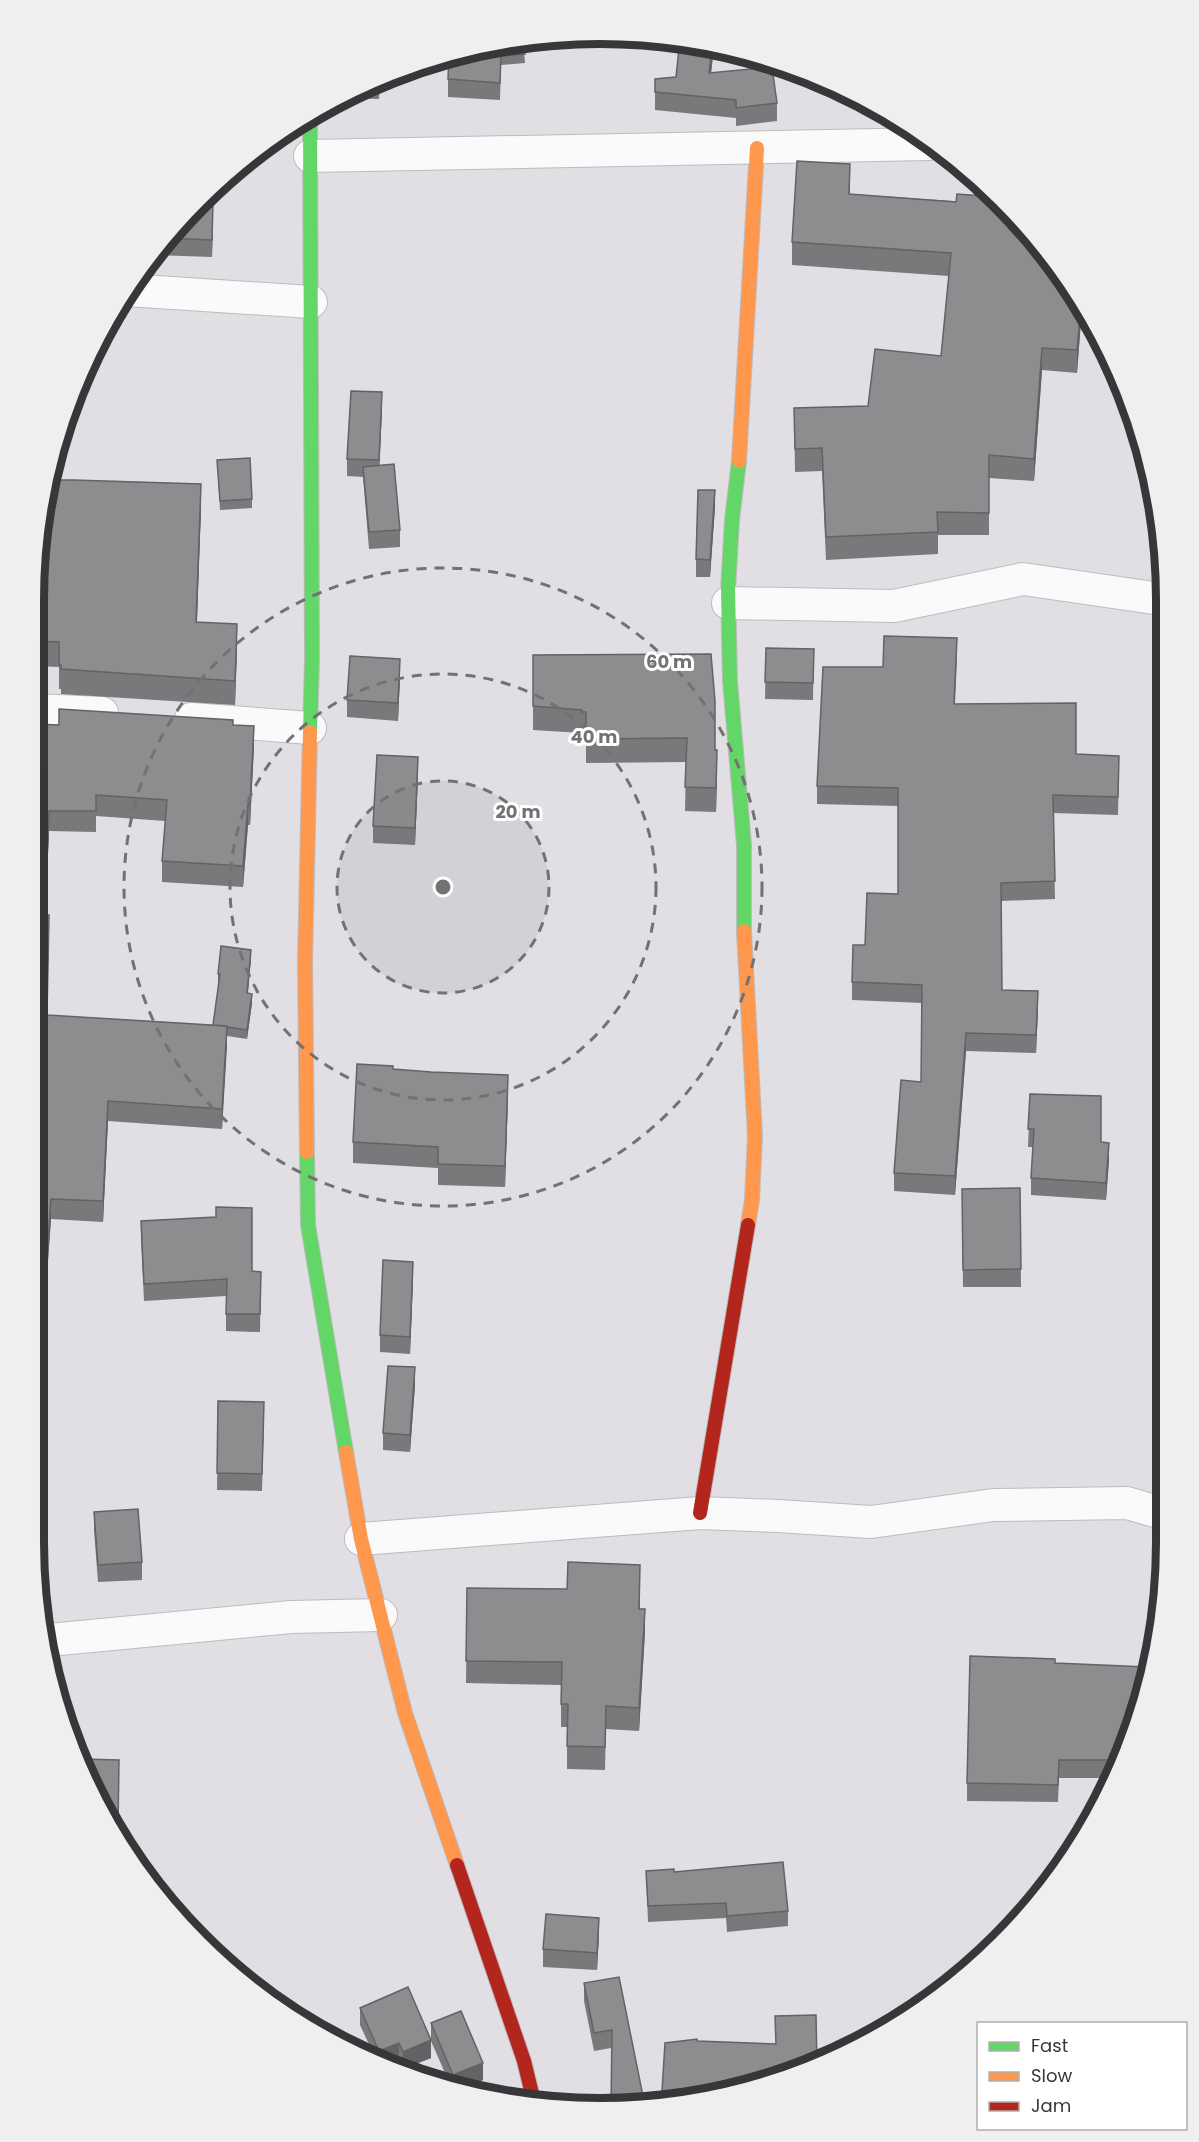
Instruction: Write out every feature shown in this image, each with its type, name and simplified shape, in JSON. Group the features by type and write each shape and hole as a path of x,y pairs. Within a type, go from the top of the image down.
{"street":[{"path":"310,125 312,659 305,962 308,1225 361,1539 405,1713 524,2061 531,2094"},
{"path":"310,156 918,144"},
{"path":"700,1513 752,1200 755,1136 742,919 744,845 730,681 728,603 732,520 740,448 757,148"},
{"path":"137,291 311,302"},
{"path":"728,603 894,606 1023,579 1156,598"},
{"path":"44,711 133,715"},
{"path":"168,718 310,728"},
{"path":"361,1539 700,1513 872,1522 993,1505 1127,1503 1156,1511"},
{"path":"52,1640 291,1617 381,1615"}],"building":[{"path":"524,48 525,54 501,56 501,54 495,54"},
{"path":"679,49 711,55 709,73 762,68 773,71 777,103 736,108 736,100 655,92 655,79 676,77"},
{"path":"491,54 501,54 500,83 448,79 449,64"},
{"path":"797,161 850,164 849,194 956,202 957,194 982,196 1041,261 1080,320 1077,350 1042,348 1034,459 989,455 989,513 937,512 938,532 826,537 822,448 795,449 794,408 868,406 875,349 941,356 951,253 792,242"},
{"path":"210,203 213,203 212,240 176,238"},
{"path":"351,391 382,392 379,460 347,459"},
{"path":"250,458 252,499 220,501 217,460"},
{"path":"394,464 400,530 369,532 363,467"},
{"path":"57,480 201,484 196,622 237,624 235,681 61,669 59,642 44,641 45,563 48,527"},
{"path":"698,490 715,490 710,560 696,559"},
{"path":"884,636 957,638 954,704 1076,703 1076,754 1119,756 1118,797 1053,795 1055,881 1001,883 1002,990 1038,991 1036,1035 966,1033 955,1176 894,1173 901,1080 921,1082 922,985 852,982 853,945 865,945 867,893 898,894 898,788 817,786 823,667 883,667"},
{"path":"766,648 814,649 813,683 765,682"},
{"path":"711,654 715,701 715,750 717,750 716,788 685,787 687,738 586,739 586,712 533,706 533,655"},
{"path":"350,656 400,659 398,703 347,700"},
{"path":"59,709 233,720 233,725 254,726 250,804 248,804 243,866 162,861 167,800 96,795 96,811 49,811 47,857 44,856 44,724 59,725"},
{"path":"377,755 418,757 415,828 373,826"},
{"path":"44,915 49,915 47,1015 227,1026 222,1109 108,1101 103,1201 51,1199 44,1295"},
{"path":"221,946 251,950 247,993 252,994 247,1030 213,1025 220,974 218,974"},
{"path":"357,1064 393,1066 393,1069 431,1072 508,1075 505,1166 438,1164 438,1147 353,1142"},
{"path":"1030,1094 1101,1096 1101,1142 1109,1143 1106,1183 1031,1178 1034,1129 1028,1129"},
{"path":"1020,1188 1021,1269 963,1270 962,1189"},
{"path":"216,1207 252,1208 252,1271 261,1272 260,1314 226,1314 227,1279 144,1284 141,1221 216,1217"},
{"path":"383,1260 413,1262 410,1337 380,1335"},
{"path":"388,1366 415,1367 410,1435 383,1433"},
{"path":"218,1401 264,1402 262,1474 217,1473"},
{"path":"138,1509 142,1562 98,1565 94,1512"},
{"path":"568,1562 640,1565 639,1609 645,1609 639,1708 606,1706 605,1747 567,1746 568,1704 561,1704 562,1662 466,1661 467,1588 567,1589"},
{"path":"970,1656 1055,1659 1055,1663 1141,1667 1126,1721 1111,1760 1059,1760 1058,1785 967,1783"},
{"path":"88,1759 119,1760 118,1820"},
{"path":"783,1862 788,1911 727,1916 726,1903 648,1906 646,1871 674,1869 674,1872"},
{"path":"546,1914 599,1918 597,1953 543,1949"},
{"path":"619,1977 643,2096 611,2098 612,2030 594,2033 584,1983"},
{"path":"408,1987 431,2040 403,2052 399,2043 379,2051 360,2008"},
{"path":"461,2011 483,2063 453,2075 431,2023"},
{"path":"816,2015 817,2054 743,2080 662,2091 665,2043 697,2039 697,2041 776,2044 775,2016"}],"traffic: fast":[{"path":"310,125 312,659 310,732"},
{"path":"739,461 732,520 728,590 730,681 744,845 744,931"},
{"path":"307,1152 308,1225 346,1452"}],"traffic: slow":[{"path":"739,461 757,148"},
{"path":"307,1152 305,962 310,732"},
{"path":"744,931 755,1136 752,1200 748,1225"},
{"path":"346,1452 361,1539 405,1713 457,1865"}],"traffic: jam":[{"path":"700,1513 748,1225"},
{"path":"457,1865 524,2061 532,2094"}]}
